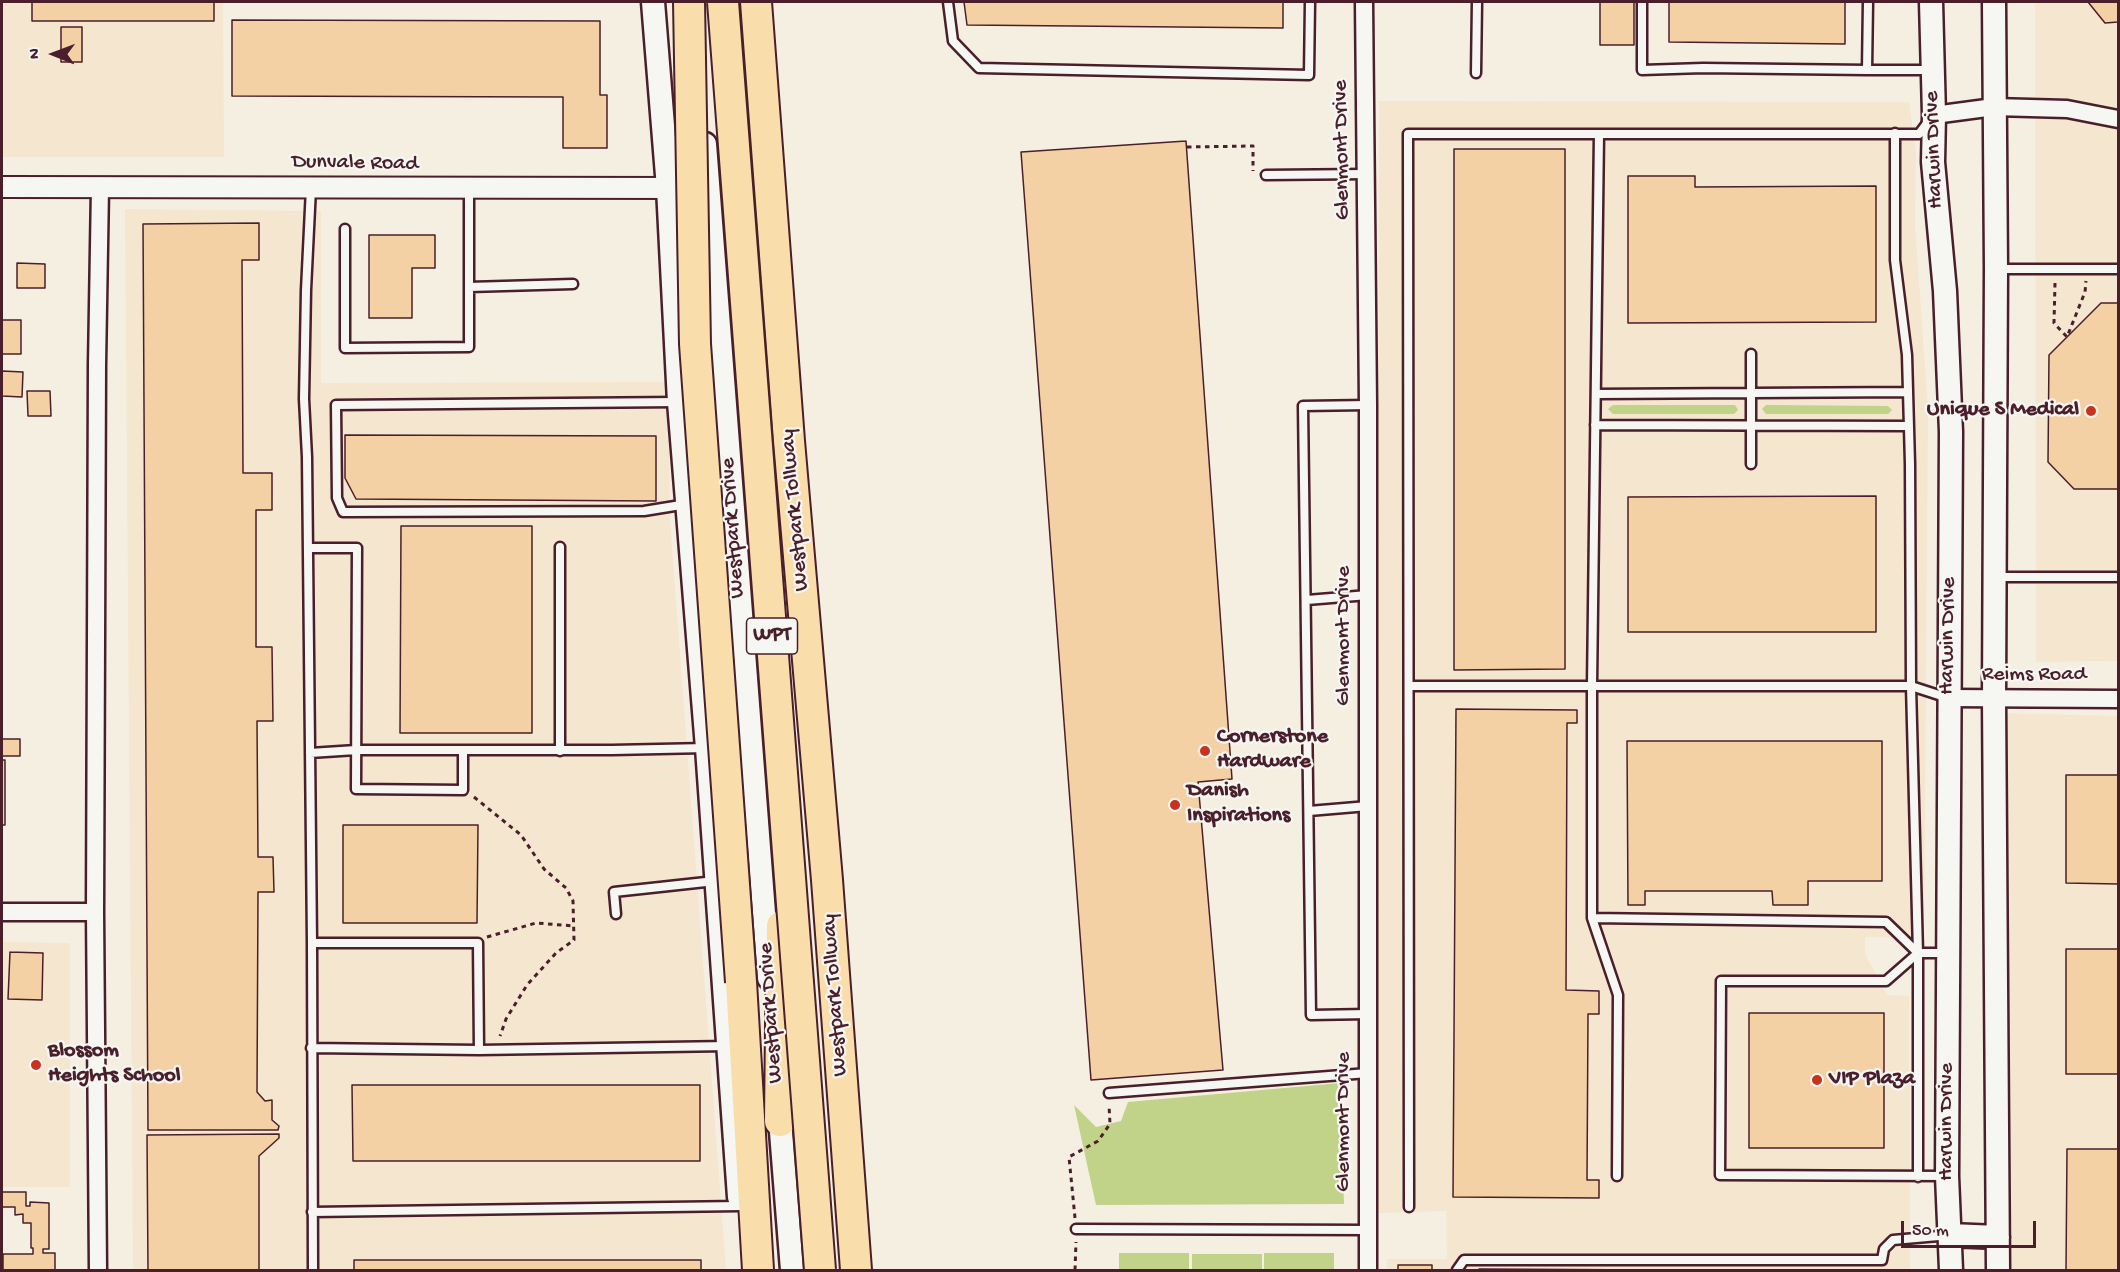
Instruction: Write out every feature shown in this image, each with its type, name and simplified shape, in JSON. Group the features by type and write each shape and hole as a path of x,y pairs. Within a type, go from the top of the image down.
{"highway":[{"path":"691,2 695,344 741,982 758,1270"},
{"name":"Westpark Tollway","path":"723,2 820,1270"},
{"name":"Westpark Tollway","path":"756,2 856,1270"},
{"path":"780,1121 789,441"}],"main road":[{"name":"Westpark Drive","path":"653,2 668,188 679,402 707,748 744,1270"},
{"name":"Westpark Drive","path":"691,2 708,189 792,1270"},
{"name":"Harwin Drive","path":"1931,2 1934,116 1932,162 1945,291 1951,423 1947,1176 1951,1270"},
{"name":"Harwin Drive","path":"1994,2 1996,269 1994,698 1998,1270"},
{"path":"1950,1235 1998,1237"}],"street":[{"name":"Glenmont Drive","path":"1364,2 1368,405 1368,1270"},
{"path":"1934,116 1994,107 2067,109 2118,119"},
{"name":"Dunvale Road","path":"2,187 708,189"},
{"path":"98,1270 95,912 100,188"},
{"name":"Reims Road","path":"1948,698 2118,699"},
{"path":"2,912 95,912"}],"lane":[{"path":"948,2 953,41 979,68 1309,75 1310,2"},
{"path":"1476,73 1477,2"},
{"path":"1642,2 1642,70 1703,68 1933,70"},
{"path":"1867,70 1868,2"},
{"path":"1408,1207 1408,134 1918,134 1934,116"},
{"path":"1599,134 1592,686 1592,918 1618,995 1617,1176"},
{"path":"1894,134 1895,261 1907,355 1910,464 1911,686 1918,952 1918,1177"},
{"path":"1266,175 1366,174"},
{"path":"311,188 304,387 308,548 313,1270"},
{"path":"345,229 345,348 469,347 469,189"},
{"path":"1996,269 2118,269"},
{"path":"469,287 573,284"},
{"path":"1751,354 1751,464"},
{"path":"1596,394 1908,392"},
{"path":"679,402 336,405 337,498 343,512 644,511 687,504"},
{"path":"1368,405 1303,406 1311,1015 1368,1014"},
{"path":"1595,425 1908,426"},
{"path":"560,547 560,751"},
{"path":"308,548 357,548 356,789 464,790 463,750"},
{"path":"1994,577 2118,577"},
{"path":"1307,600 1368,595"},
{"path":"1408,686 1911,686 1948,698"},
{"path":"310,753 356,750 560,751 707,748"},
{"path":"1309,811 1368,806"},
{"path":"616,914 614,892 716,881"},
{"path":"1592,918 1886,922 1918,952 1948,953"},
{"path":"312,943 478,943 479,1050"},
{"path":"1918,952 1886,981 1721,981 1720,1174 1947,1176"},
{"path":"311,1048 479,1050 728,1046"},
{"path":"1109,1093 1368,1073"},
{"path":"312,1212 740,1206"},
{"path":"1076,1229 1368,1230"},
{"path":"1457,1270 1464,1260 1882,1260 1884,1249 1893,1240 1950,1235"}],"path":[{"path":"1187,147 1253,146 1253,175 1266,175"},
{"path":"2057,269 2055,323 2067,337 2085,292 2086,269"},
{"path":"464,790 521,835 544,869 566,888 573,902 574,940 556,953 527,985 506,1019 496,1049"},
{"path":"478,943 491,935 527,924 575,926"},
{"path":"1075,1270 1076,1229 1069,1157 1098,1141 1110,1124 1109,1093"}],"shaded area":[{"path":"2,2 223,2 224,157 2,157"},
{"path":"2035,2 2118,2 2118,661 2036,662"},
{"path":"1379,101 1909,102 1916,152 1915,224 1928,409 1924,938 1865,937 1865,954 1887,995 1909,996 1910,1270 1387,1270 1387,1259 1447,1259 1446,1211 1377,1213"},
{"path":"125,209 321,211 321,383 668,382 670,520 726,1270 133,1270"},
{"path":"2002,713 2118,716 2118,1270 2012,1270"},
{"name":"Blossom Heights School","path":"2,942 70,943 70,1187 2,1187"}],"green space":[{"path":"1613,405 1735,405 1738,410 1734,414 1613,414 1608,409"},
{"path":"1766,405 1888,406 1892,410 1888,414 1766,414 1762,409"},
{"path":"1340,1083 1344,1204 1096,1205 1074,1105 1096,1127 1121,1121 1128,1102"},
{"path":"1119,1253 1189,1253 1189,1270 1119,1270"},
{"path":"1264,1253 1334,1253 1334,1270 1264,1270"},
{"path":"1192,1254 1262,1254 1262,1270 1192,1270"}],"building":[{"path":"32,2 214,2 214,21 32,21"},
{"path":"964,2 1283,2 1283,28 967,25"},
{"path":"1600,2 1634,2 1634,45 1600,45"},
{"path":"1669,2 1845,2 1845,44 1669,42"},
{"path":"2088,2 2118,2 2118,22 2105,23"},
{"path":"232,20 600,21 600,95 607,95 607,148 563,148 563,97 232,96"},
{"path":"61,27 82,27 82,62 61,62"},
{"path":"1186,141 1232,779 1198,782 1223,1070 1091,1080 1021,152"},
{"path":"1454,149 1565,149 1565,669 1454,670"},
{"path":"1628,176 1695,176 1695,187 1876,186 1876,322 1628,323"},
{"path":"259,223 259,260 242,260 243,473 272,473 272,510 256,510 256,647 272,647 273,721 257,721 258,857 273,857 274,892 258,892 257,1092 265,1101 272,1100 272,1120 279,1126 278,1130 148,1130 143,224"},
{"path":"369,235 435,235 435,268 412,268 412,318 369,318"},
{"path":"17,263 45,264 45,288 17,288"},
{"path":"2101,303 2118,303 2118,489 2074,489 2048,462 2049,355"},
{"path":"2,320 21,320 21,354 2,354"},
{"path":"2,371 23,372 22,397 2,396"},
{"path":"27,391 50,391 51,416 28,416"},
{"path":"345,435 656,436 656,501 356,499 345,478"},
{"path":"1876,496 1876,632 1628,632 1628,497"},
{"path":"401,526 532,526 532,733 400,733"},
{"path":"1456,709 1577,710 1577,723 1567,723 1566,990 1599,991 1599,1014 1588,1014 1587,1180 1599,1180 1599,1198 1453,1197"},
{"path":"2,739 20,739 20,756 2,756"},
{"path":"1627,741 1882,741 1882,881 1808,881 1808,905 1773,905 1772,891 1645,891 1645,905 1628,905"},
{"path":"2,760 5,760 5,825 2,825"},
{"path":"2066,775 2118,775 2118,884 2066,883"},
{"path":"343,825 478,825 477,923 343,923"},
{"path":"2066,949 2118,949 2118,1074 2066,1074"},
{"path":"10,952 43,953 42,1000 8,999"},
{"name":"VIP Plaza","path":"1749,1013 1884,1013 1884,1148 1749,1148"},
{"path":"352,1085 700,1085 700,1161 353,1161"},
{"path":"279,1134 279,1138 259,1156 259,1270 148,1270 147,1135"},
{"path":"2067,1149 2118,1149 2118,1270 2066,1270"},
{"path":"2,1192 26,1192 26,1206 30,1206 30,1202 49,1203 49,1249 43,1249 43,1253 55,1253 55,1270 3,1270 3,1254 33,1254 33,1248 31,1248 31,1223 23,1223 23,1214 15,1215 15,1207 2,1207"},
{"path":"354,1260 701,1260 701,1270 354,1270"},
{"path":"1398,1265 1432,1265 1432,1270 1398,1270"},
{"path":"1479,1269 1653,1270 1479,1270"}],"place":[{"name":"Unique S Medical","path":"2091,411"},
{"name":"Cornerstone Hardware","path":"1205,751"},
{"name":"Danish Inspirations","path":"1175,805"},
{"name":"Blossom Heights School","path":"36,1065"},
{"name":"VIP Plaza","path":"1817,1080"}]}
